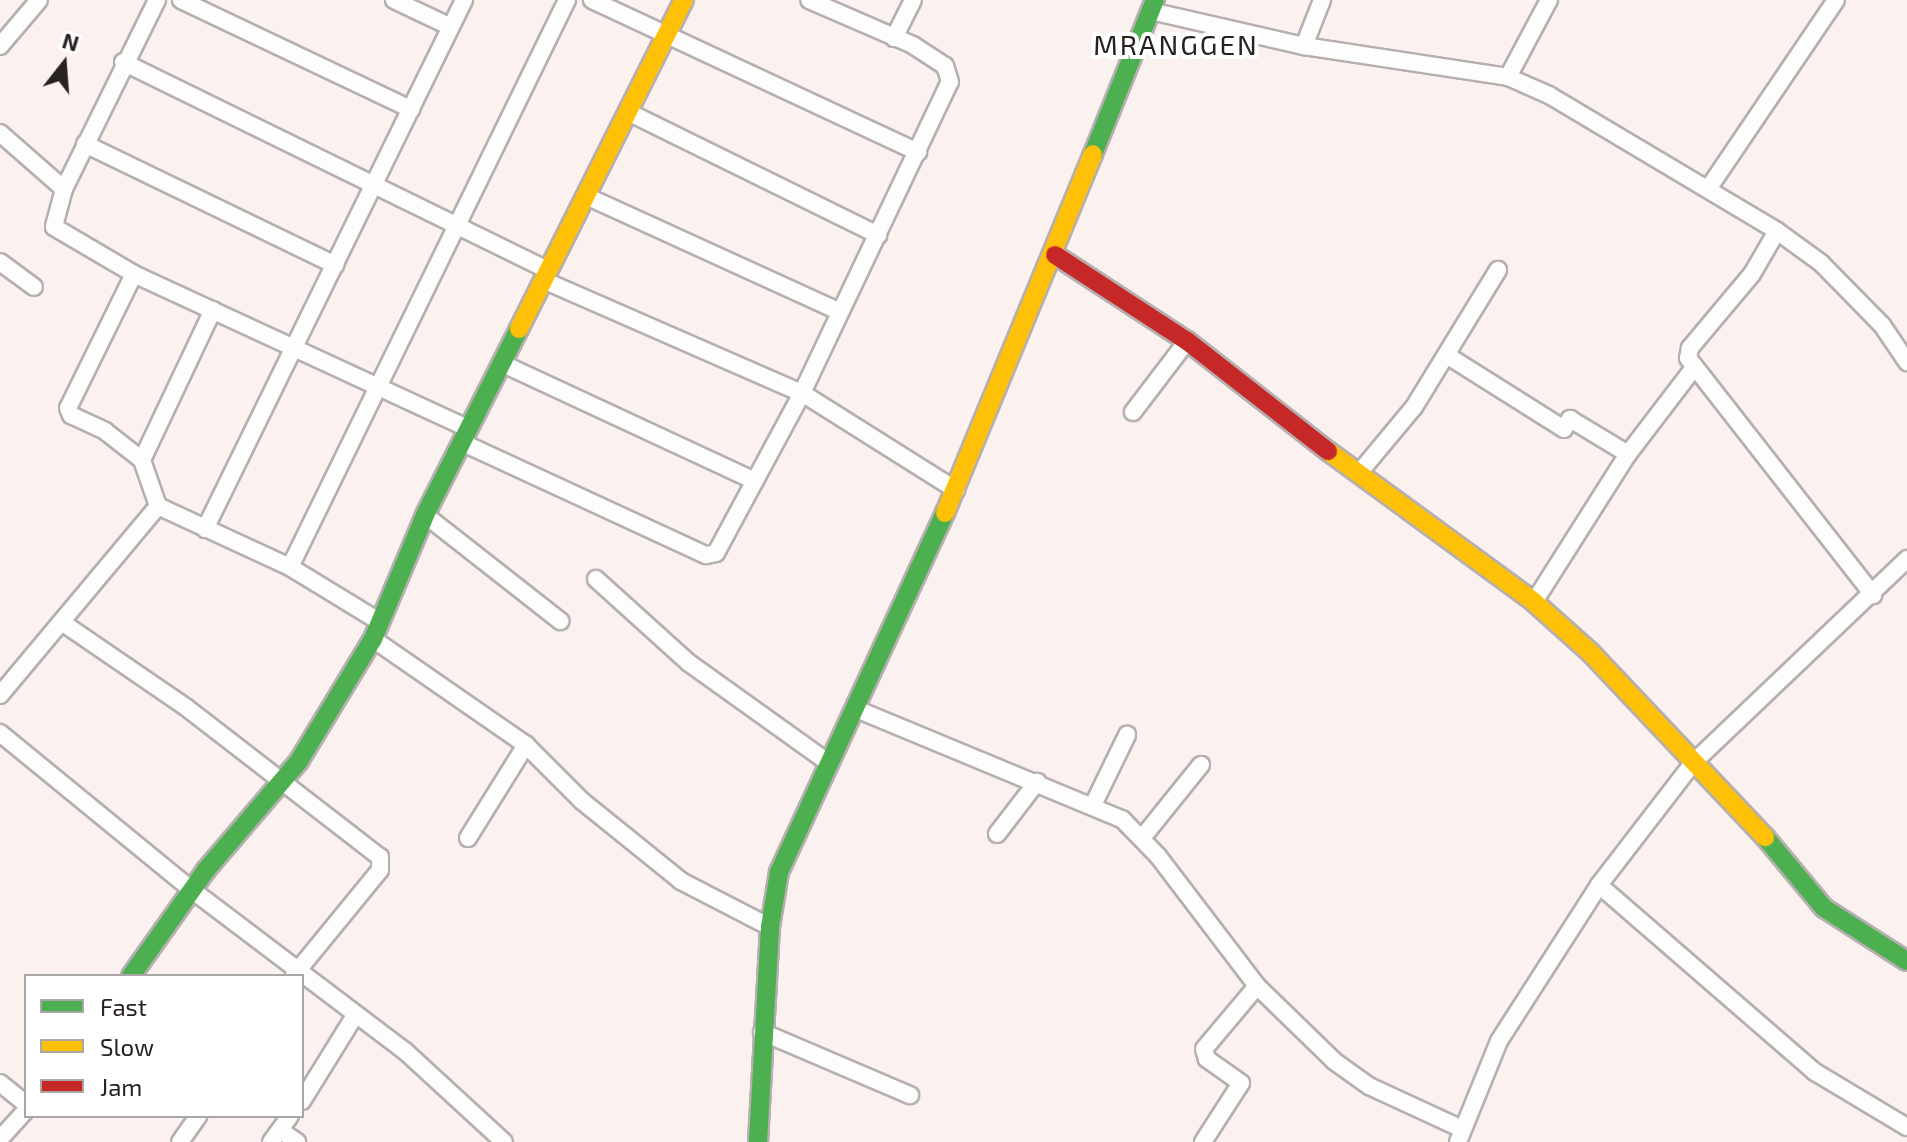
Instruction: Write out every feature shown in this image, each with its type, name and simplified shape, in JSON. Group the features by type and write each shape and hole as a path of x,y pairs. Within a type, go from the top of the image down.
{"street":[{"path":"157,0 123,62 64,189 54,227 134,274 294,347 464,435 712,555 802,393 950,82 949,73 934,57 810,0"},
{"path":"181,0 411,109"},
{"path":"394,0 451,27"},
{"path":"205,529 464,0"},
{"path":"290,567 567,0"},
{"path":"592,0 918,152"},
{"path":"132,974 192,890 299,761 377,630 425,515 684,0"},
{"path":"894,38 913,0"},
{"path":"1304,46 1322,0"},
{"path":"1508,77 1549,0"},
{"path":"1708,189 1836,0"},
{"path":"0,46 27,4"},
{"path":"758,1142 770,927 784,858 956,490 1055,255 1153,6 1304,46 1508,77 1549,95 1777,231 1821,263 1882,325 1907,362"},
{"path":"123,62 545,275 802,393 956,490"},
{"path":"628,112 878,235"},
{"path":"0,133 64,189"},
{"path":"85,144 335,265"},
{"path":"586,196 840,312"},
{"path":"1777,231 1752,274 1690,348 1693,369 1873,595"},
{"path":"1055,255 1187,341 1534,602 1590,652 1693,763 1751,820 1824,908 1907,961"},
{"path":"0,262 34,287"},
{"path":"1359,473 1448,356 1498,270"},
{"path":"134,274 68,408 71,415 117,439 142,460 158,506 290,567 526,745 582,801 681,881 770,927"},
{"path":"142,460 213,310"},
{"path":"1133,412 1187,341"},
{"path":"1448,356 1564,429 1570,419 1628,454"},
{"path":"501,363 755,481"},
{"path":"1534,602 1628,454 1693,369"},
{"path":"0,695 158,506"},
{"path":"425,515 560,621"},
{"path":"856,709 1094,803 1142,838 1257,986 1334,1061 1369,1086 1460,1136 1499,1041 1599,885 1693,763 1873,595 1907,559"},
{"path":"596,579 689,663 830,764"},
{"path":"0,733 296,972 382,863 282,780 63,623"},
{"path":"1094,803 1127,735"},
{"path":"468,838 526,745"},
{"path":"1142,838 1201,765"},
{"path":"997,834 1037,782"},
{"path":"1599,885 1815,1072 1907,1127"},
{"path":"304,978 405,1051 504,1142"},
{"path":"1203,1142 1241,1083 1207,1059 1204,1049 1257,986"},
{"path":"304,1098 356,1014"},
{"path":"762,1032 910,1095"},
{"path":"0,1083 24,1102"},
{"path":"0,1139 24,1112"},
{"path":"180,1142 197,1118"},
{"path":"289,1118 276,1136 297,1142"}],"traffic: fast":[{"path":"1093,154 1155,0"},
{"path":"132,974 206,870 299,761 373,639 425,515 519,329"},
{"path":"758,1142 770,927 779,872 945,513"},
{"path":"1765,837 1824,908 1907,961"}],"traffic: slow":[{"path":"519,329 684,0"},
{"path":"945,513 1093,154"},
{"path":"1328,451 1534,602 1590,652 1765,837"}],"traffic: jam":[{"path":"1055,255 1187,341 1328,451"}],"district":[{"name":"MRANGGEN","path":"1176,44"}]}
